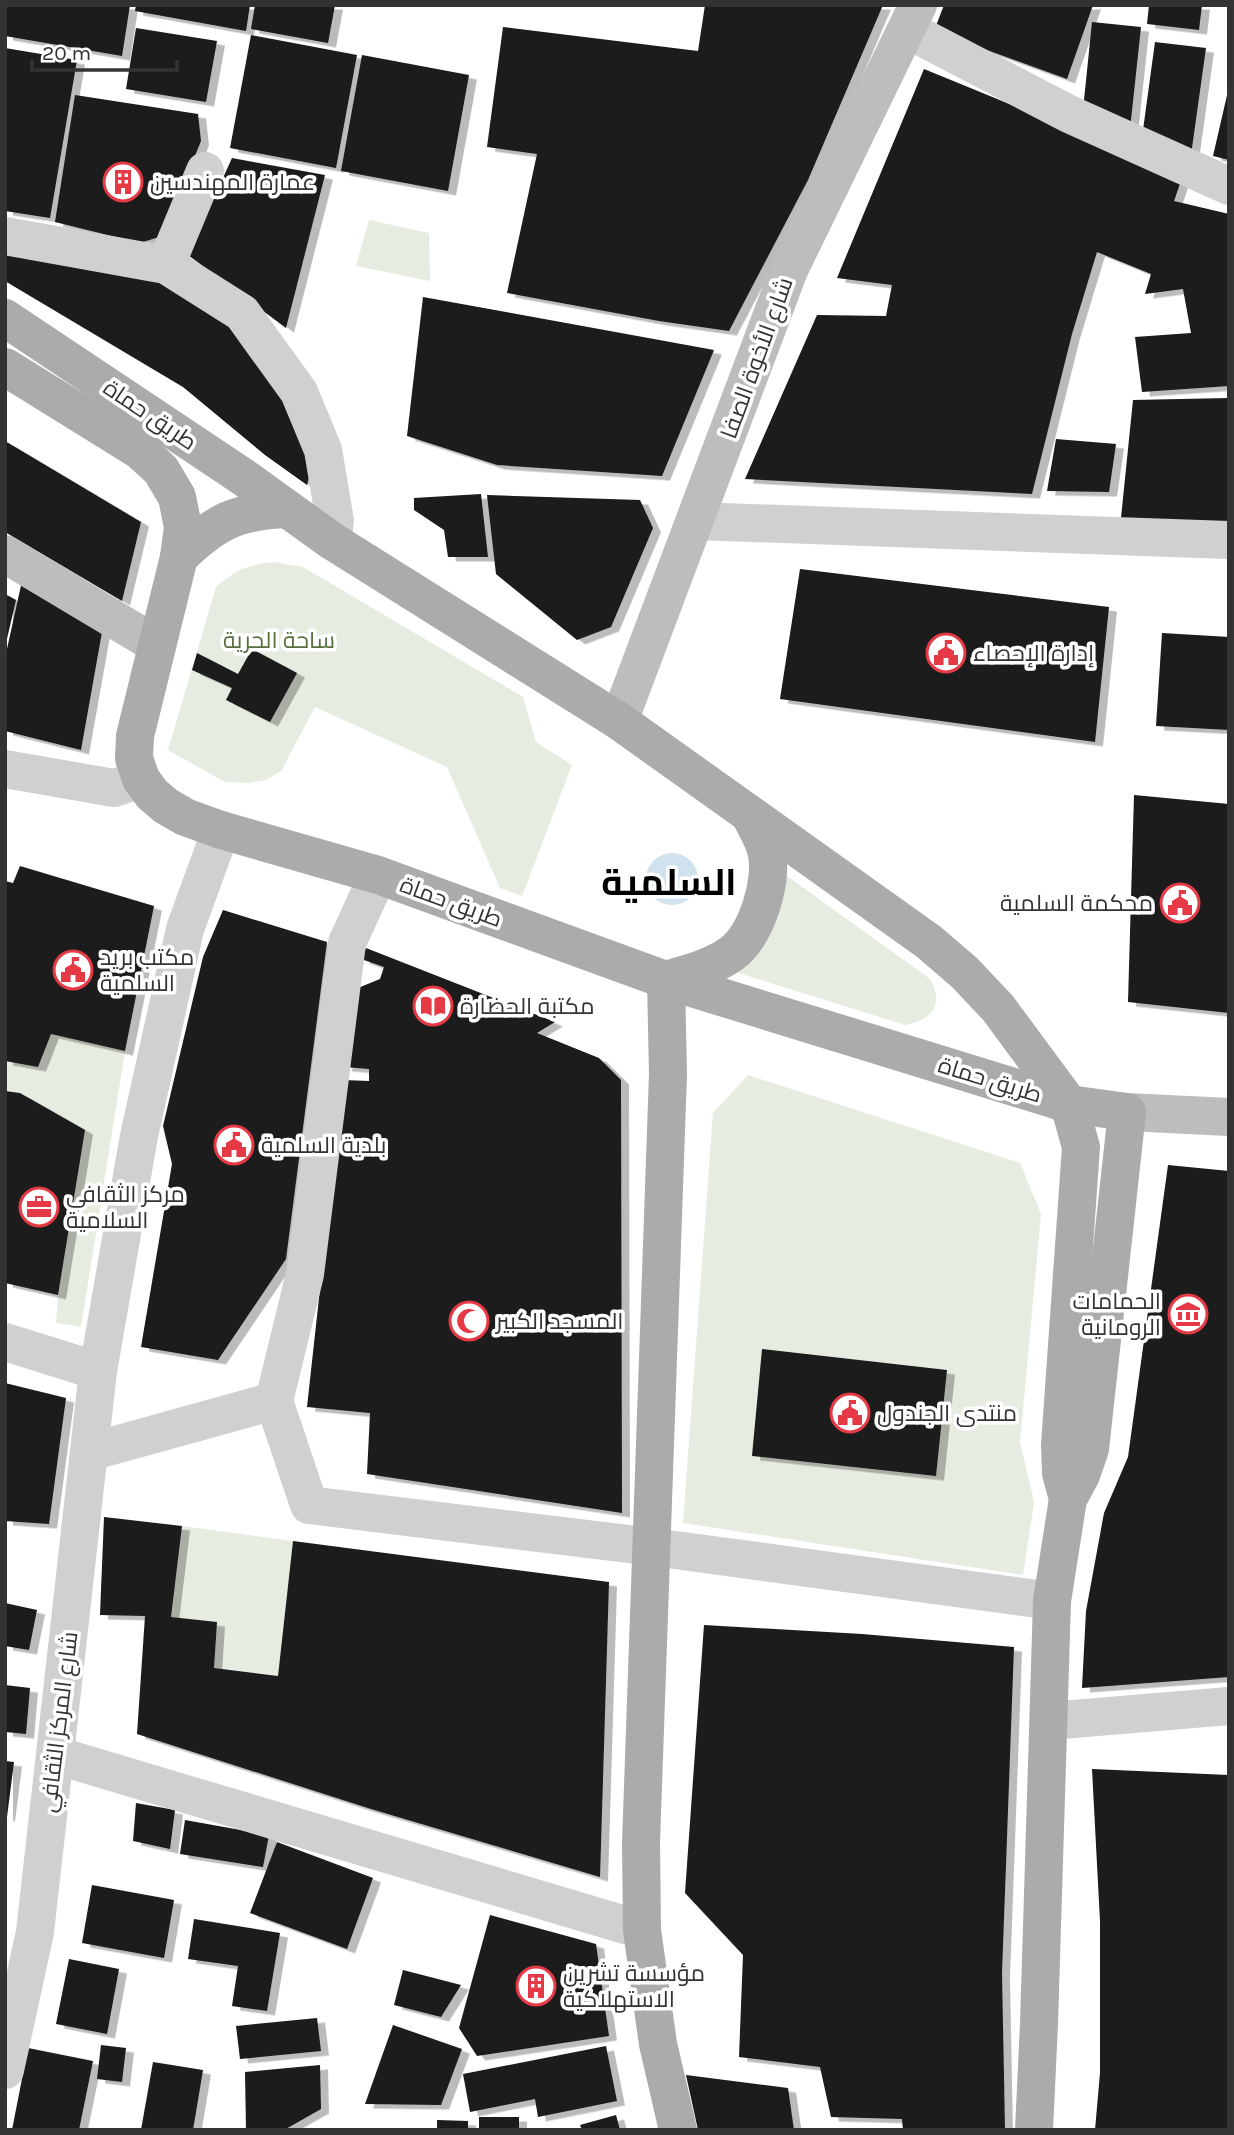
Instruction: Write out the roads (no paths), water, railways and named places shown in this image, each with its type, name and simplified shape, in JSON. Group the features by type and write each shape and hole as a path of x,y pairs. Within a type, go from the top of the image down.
{"main road":[{"name":"شارع الأخوة الصفا","path":"619,721 789,270 913,18"},
{"name":"طريق حماة","path":"5,318 332,541 677,760 929,942 965,973 998,1008 1069,1104"},
{"name":"طريق حماة","path":"5,367 139,450 161,470 177,497 183,527 179,557 135,736 134,758 141,779 152,794 166,806 185,817 221,830 378,875 666,980 1069,1104"},
{"path":"179,557 201,536 227,520 257,510 287,509"},
{"path":"5,554 157,645"},
{"path":"678,2130 658,2044 642,1930 641,1843 668,1074 666,980 706,968 733,953 754,926 768,883 766,850 750,815"},
{"path":"1068,1499 1061,1473 1060,1445 1082,1147 1069,1104 1127,1112 1229,1116"},
{"path":"1034,2130 1052,1601 1068,1499 1081,1475 1090,1449 1127,1112"}],"street":[{"path":"913,18 1069,114 1229,186"},
{"path":"166,265 205,171"},
{"path":"5,236 166,265 242,313 299,392 323,450 335,521 332,541"},
{"path":"696,521 1229,540"},
{"path":"5,769 114,788 141,779"},
{"name":"شارع المركز الثقافي","path":"5,2070 20,1930 55,1755 98,1371 139,1136 185,929 221,830"},
{"path":"378,875 347,943 304,1273 274,1401 309,1505 653,1547 1052,1601"},
{"path":"5,1342 98,1371"},
{"path":"90,1452 274,1401"},
{"path":"1049,1721 1229,1706"},
{"path":"55,1755 642,1930"}],"water":[{"path":"672,853 682,855 690,861 696,869 696,889 690,897 682,903 672,905 662,903 654,897 648,889 646,879 648,869 654,861 662,855"}],"place":[{"name":"عمارة المهندسين","path":"123,182"},
{"name":"إدارة الإحصاء","path":"946,653"},
{"name":"محكمة السلمية","path":"1180,903"},
{"name":"مكتب بريد السلمية","path":"73,970"},
{"name":"مكتبة الحضارة","path":"433,1006"},
{"name":"بلدية السلمية","path":"234,1145"},
{"name":"مركز الثقافي السلامية","path":"39,1207"},
{"name":"الحمامات الرومانية","path":"1188,1314"},
{"name":"المسجد الكبير","path":"469,1321"},
{"name":"منتدى الجندول","path":"850,1413"},
{"name":"مؤسسة تشرين الاستهلاكية","path":"536,1986"}],"district":[{"name":"السلمية","path":"669,882"}],"park label":[{"name":"ساحة الحرية","path":"279,640"}]}
